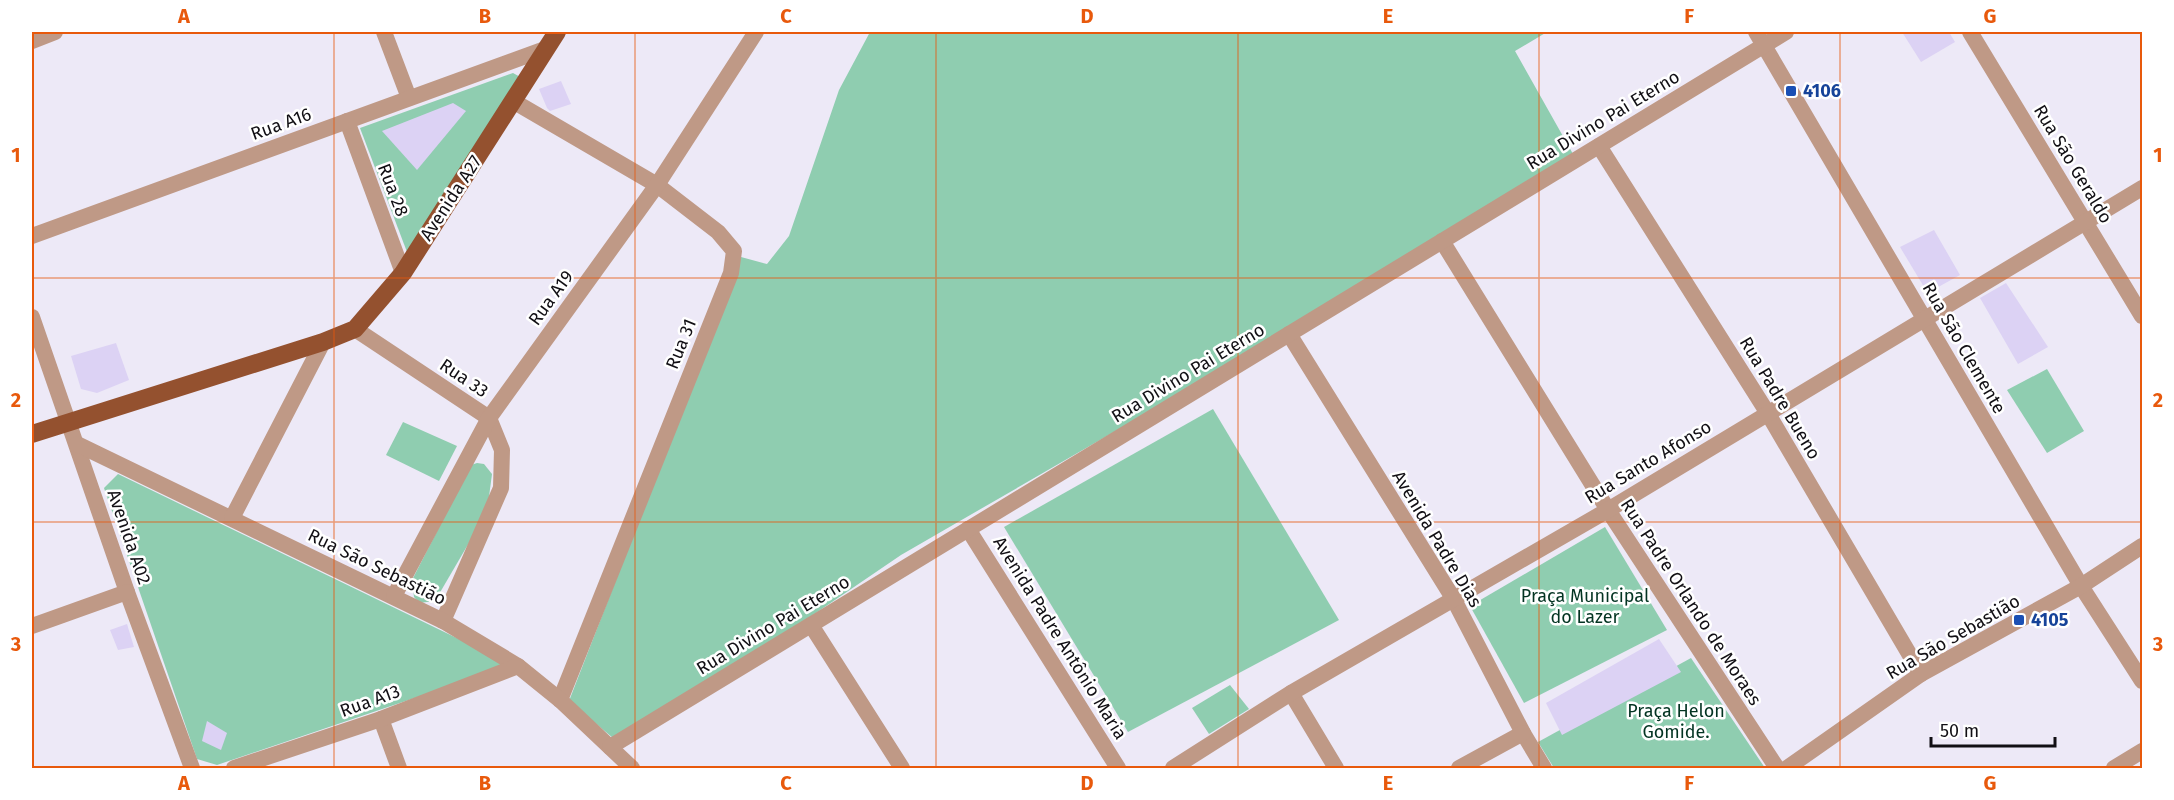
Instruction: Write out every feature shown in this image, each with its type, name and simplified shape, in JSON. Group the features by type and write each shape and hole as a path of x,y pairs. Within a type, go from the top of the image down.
{"main road":[{"name":"Avenida A27","path":"32,434 323,342 355,329 403,273 557,32"}],"street":[{"path":"32,41 55,32"},
{"path":"384,32 409,98"},
{"name":"Rua A19","path":"394,596 489,418 657,185 756,32"},
{"name":"Rua Divino Pai Eterno","path":"610,747 1599,146 1760,38 1786,32"},
{"name":"Rua São Geraldo","path":"1970,32 2142,316"},
{"name":"Rua São Clemente","path":"1760,38 2081,586 2142,681"},
{"name":"Rua A16","path":"32,236 545,50"},
{"name":"Rua 31","path":"513,101 657,185 729,242 734,251 734,262 560,699"},
{"name":"Rua 28","path":"346,121 403,273"},
{"name":"Rua Padre Bueno","path":"1599,146 1767,412 1921,674"},
{"name":"Rua Santo Afonso","path":"1173,768 1291,693 1608,510 1767,412 2142,188"},
{"name":"Rua Padre Orlando de Moraes","path":"1442,242 1608,510 1777,768"},
{"name":"Avenida A02","path":"32,317 127,592 192,768"},
{"name":"Rua 33","path":"355,329 489,418 502,450 501,488 443,621"},
{"name":"Avenida Padre Dias","path":"1289,334 1453,598 1523,733 1544,768"},
{"path":"232,518 323,342"},
{"name":"Rua São Sebastião","path":"77,444 443,621 518,666 560,699 632,768"},
{"name":"Avenida Padre Antônio Maria","path":"968,529 1118,768"},
{"name":"Rua São Sebastião","path":"1787,768 1921,674 2081,586 2142,546"},
{"path":"32,626 127,592"},
{"path":"811,625 902,768"},
{"name":"Rua A13","path":"234,768 381,718 518,666"},
{"path":"1291,693 1336,768"},
{"path":"381,718 399,768"},
{"path":"1459,768 1523,733"},
{"path":"2114,768 2142,751"}],"green space":[{"path":"870,32 1547,32 1515,51 1573,154 1287,332 901,555 810,617 613,738 569,701 741,257 767,264 789,236 839,90"},
{"path":"513,73 522,78 407,252 360,128"},
{"path":"2047,369 2084,431 2047,453 2007,390"},
{"path":"1213,409 1339,620 1128,732 1004,527"},
{"path":"403,422 457,446 439,481 386,455"},
{"path":"484,464 492,474 487,512 435,601 419,603 414,597 412,580 471,465"},
{"path":"118,474 500,659 503,668 217,765 197,759 104,488"},
{"name":"Praça Municipal do Lazer","path":"1605,527 1667,630 1524,703 1470,606"},
{"name":"Praça Helon Gomide.","path":"1691,658 1765,768 1554,768 1538,742"},
{"path":"1230,685 1249,709 1209,734 1192,708"}],"building":[{"path":"1902,32 1949,32 1955,42 1921,62"},
{"path":"561,81 571,104 550,111 539,89"},
{"path":"453,103 466,111 417,170 382,131"},
{"path":"1934,230 1960,275 1931,291 1924,287 1900,247"},
{"path":"2006,283 2048,347 2018,364 1980,298"},
{"path":"116,343 129,380 97,393 81,389 71,356"},
{"path":"127,624 134,647 118,650 110,630"},
{"path":"1659,639 1681,672 1562,735 1546,703"},
{"path":"207,721 227,733 221,750 202,741"}],"place":[{"name":"4106","path":"1791,91"},
{"name":"4105","path":"2019,620"}]}
